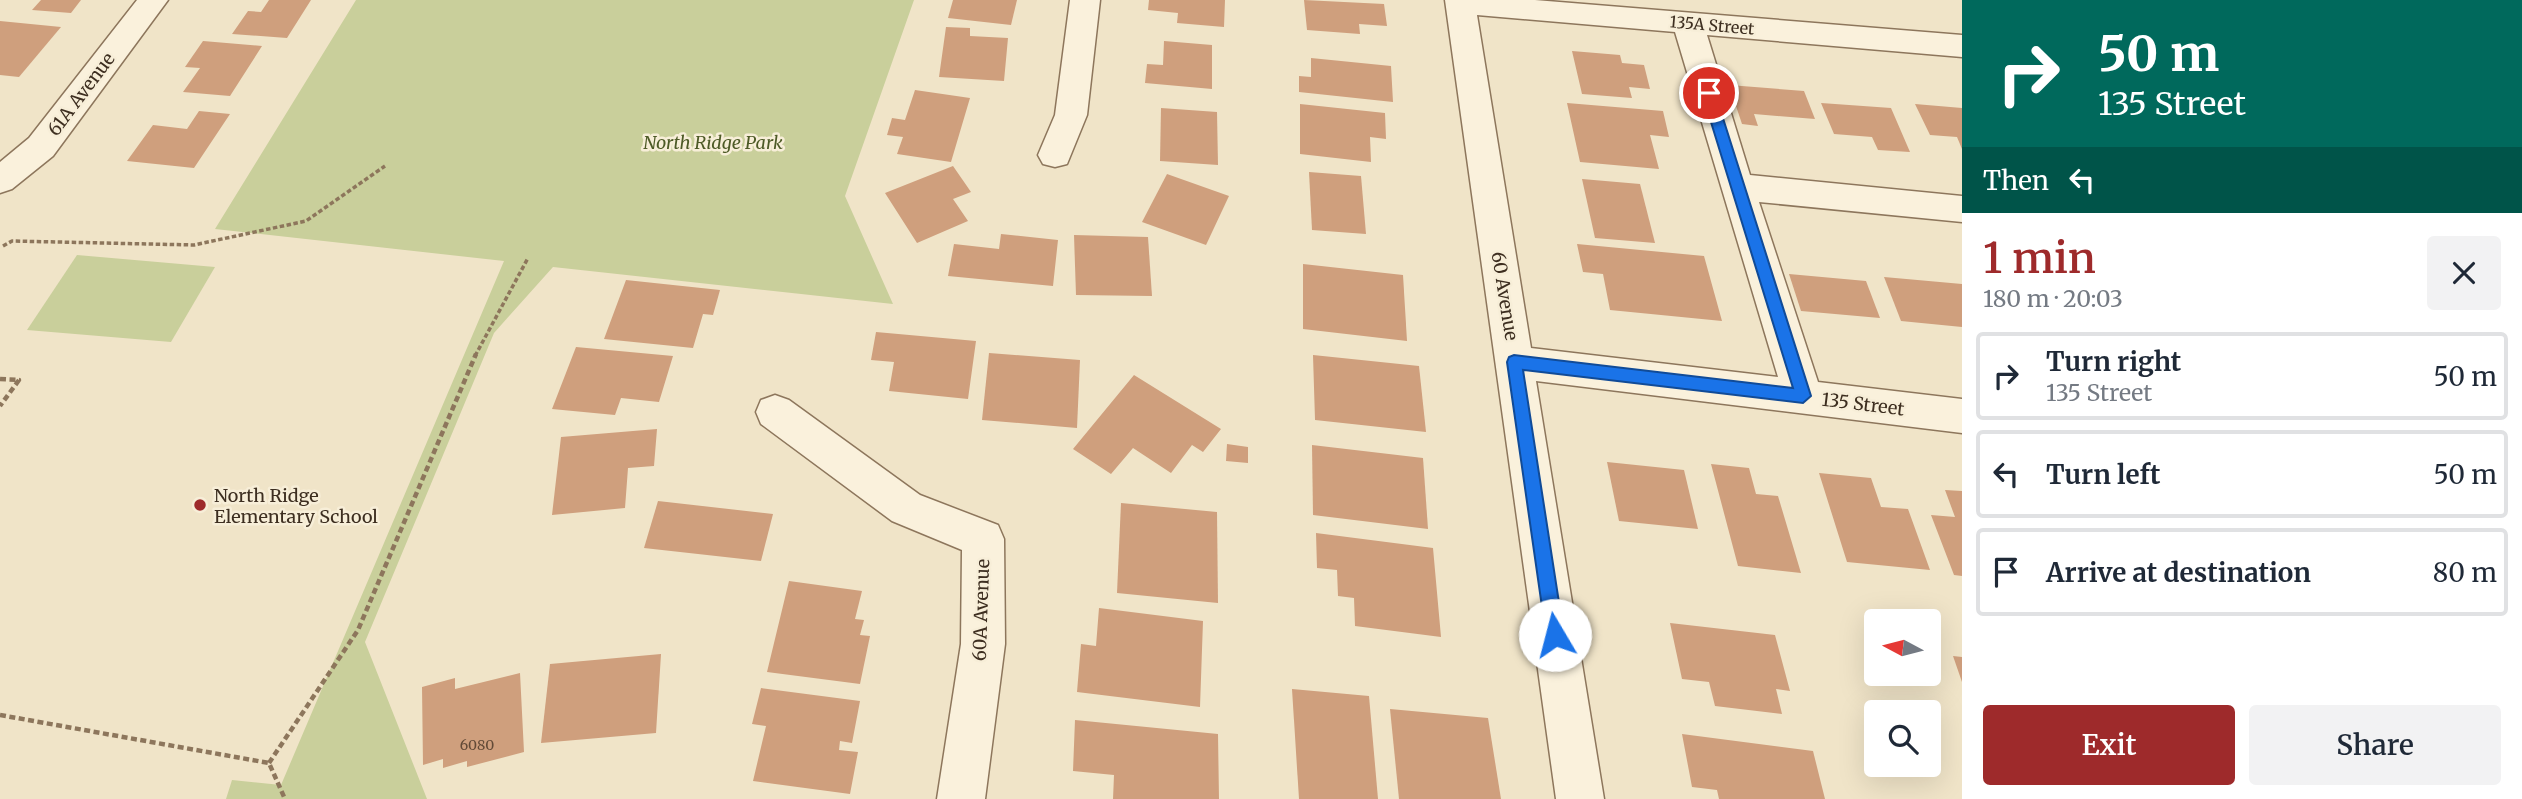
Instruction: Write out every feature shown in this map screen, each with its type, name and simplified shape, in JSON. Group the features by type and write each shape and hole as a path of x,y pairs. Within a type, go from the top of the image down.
{"street":[{"name":"61A Avenue","path":"0,180 41,147 153,0"},
{"path":"1055,155 1071,115 1085,0"},
{"name":"135A Street","path":"1461,2 1962,46"},
{"name":"60 Avenue","path":"1461,2 1580,799"},
{"path":"1688,23 1803,396"},
{"path":"1737,187 1962,209"},
{"name":"135 Street","path":"1514,362 1962,416"},
{"name":"60A Avenue","path":"775,412 906,508 983,539 983,644 961,799"}],"path":[{"path":"1,247 12,241 194,245 306,221 385,166"},
{"path":"269,763 358,630 483,338 528,258"},
{"path":"0,379 19,380 0,406"},
{"path":"0,715 269,763"},
{"path":"269,763 285,799"}],"green space":[{"name":"North Ridge Park","path":"356,0 914,0 845,196 893,304 553,267 494,333 365,642 427,799 226,799 232,780 281,785 504,261 215,229"},
{"path":"77,255 215,267 171,342 27,330"}],"building":[{"path":"41,0 81,0 71,13 32,10"},
{"path":"269,0 311,0 287,38 232,34 248,11 261,12"},
{"path":"953,0 1017,0 1011,25 948,18"},
{"path":"1149,0 1225,0 1224,27 1177,23 1178,13 1148,10"},
{"path":"1304,0 1384,4 1387,26 1359,24 1360,34 1307,30"},
{"path":"0,21 61,27 19,77 0,75"},
{"path":"946,27 970,28 970,36 1008,38 1004,81 939,77"},
{"path":"203,41 262,46 230,96 183,92 200,68 185,67"},
{"path":"1164,41 1212,45 1212,89 1145,83 1147,64 1163,65"},
{"path":"1572,51 1620,55 1622,63 1644,65 1650,89 1629,87 1632,98 1582,94"},
{"path":"1311,58 1391,66 1393,102 1299,92 1299,76 1311,77"},
{"path":"1729,85 1804,91 1815,119 1754,114 1758,126 1742,124"},
{"path":"915,90 970,98 951,162 897,154 903,137 887,135 892,118 905,120"},
{"path":"1567,103 1663,111 1669,137 1650,135 1659,169 1580,162"},
{"path":"1821,103 1891,108 1910,152 1878,150 1872,137 1834,134"},
{"path":"1300,104 1385,113 1386,139 1370,137 1371,162 1300,154"},
{"path":"1915,104 1962,108 1962,149 1957,137 1930,135"},
{"path":"1161,108 1217,112 1218,165 1160,161"},
{"path":"199,111 230,114 194,168 127,161 153,125 187,129"},
{"path":"953,166 971,192 953,199 968,221 917,243 885,193"},
{"path":"1309,172 1361,176 1366,234 1312,230"},
{"path":"1167,174 1229,196 1206,245 1142,222"},
{"path":"1582,179 1640,184 1655,243 1595,238"},
{"path":"1001,234 1058,240 1053,286 948,276 954,244 999,249"},
{"path":"1074,235 1148,237 1152,296 1076,295"},
{"path":"1577,244 1704,256 1722,321 1610,310 1603,274 1583,272"},
{"path":"1303,264 1403,275 1407,341 1303,329"},
{"path":"1789,274 1866,281 1880,318 1801,311"},
{"path":"1884,277 1962,284 1962,327 1901,321"},
{"path":"626,280 720,290 713,315 703,314 693,348 604,339"},
{"path":"876,332 976,341 968,399 889,391 894,362 871,360"},
{"path":"576,347 673,356 659,402 621,398 615,415 552,409"},
{"path":"989,353 1080,360 1077,428 982,420"},
{"path":"1313,355 1419,366 1426,432 1315,420"},
{"path":"1134,375 1221,429 1203,452 1192,445 1171,473 1133,448 1111,474 1073,449"},
{"path":"657,429 654,466 628,468 625,508 552,515 561,437"},
{"path":"1227,444 1248,447 1248,463 1226,461"},
{"path":"1312,445 1423,458 1428,529 1313,515"},
{"path":"1607,462 1684,470 1698,529 1619,521"},
{"path":"1711,464 1749,468 1756,494 1778,496 1801,573 1738,566"},
{"path":"1819,473 1871,478 1881,507 1908,509 1930,570 1847,562"},
{"path":"1945,490 1962,491 1962,576 1954,575 1931,515 1955,517"},
{"path":"658,501 773,514 761,561 644,548"},
{"path":"1121,503 1217,512 1218,603 1117,593"},
{"path":"1316,533 1433,548 1441,637 1355,626 1354,598 1338,596 1337,570 1317,568"},
{"path":"789,581 862,591 855,619 864,620 860,635 870,636 860,684 767,672"},
{"path":"1099,608 1203,621 1200,707 1077,692 1081,644 1096,646"},
{"path":"1670,623 1775,635 1790,691 1776,689 1782,714 1715,706 1709,682 1682,679"},
{"path":"661,654 656,733 541,743 550,664"},
{"path":"1953,656 1962,657 1962,682"},
{"path":"520,673 524,752 467,767 467,761 443,768 443,759 423,765 422,687 455,678 455,689"},
{"path":"761,688 860,701 852,743 840,741 839,750 858,752 850,794 753,781 766,726 752,724"},
{"path":"1292,689 1369,696 1378,799 1299,799"},
{"path":"1390,709 1488,718 1501,799 1399,799"},
{"path":"1075,720 1218,734 1219,799 1113,799 1114,775 1073,771"},
{"path":"1682,734 1813,751 1825,799 1719,799 1717,790 1692,787"}],"place":[{"name":"North Ridge Elementary School","path":"200,505"}],"route":[{"path":"1555,635 1514,362 1803,396 1709,93"}]}
